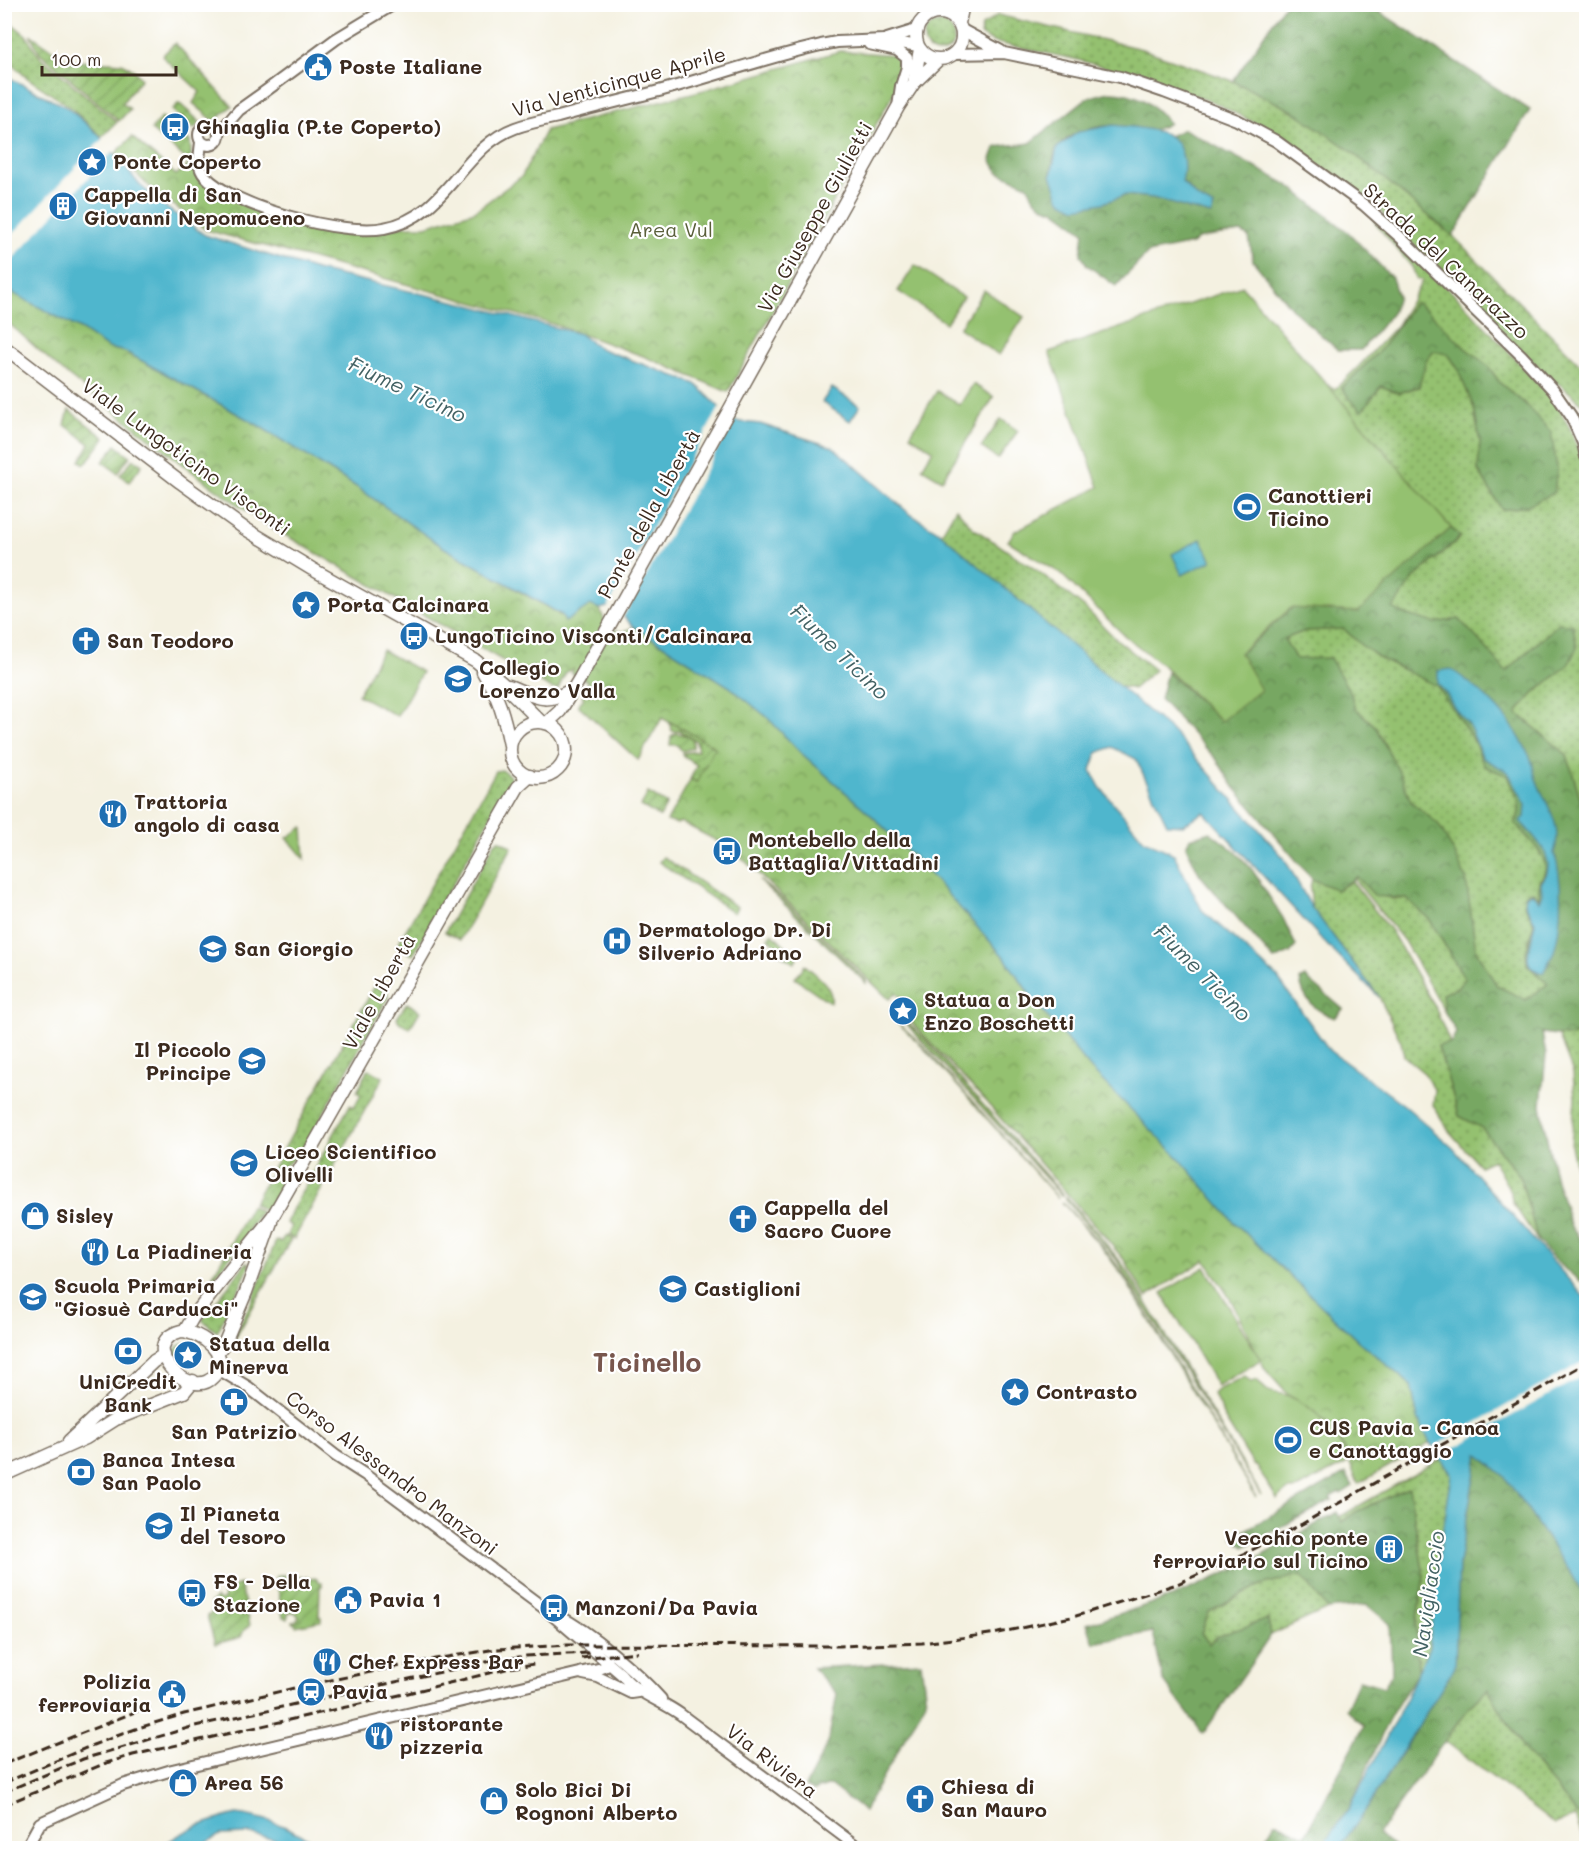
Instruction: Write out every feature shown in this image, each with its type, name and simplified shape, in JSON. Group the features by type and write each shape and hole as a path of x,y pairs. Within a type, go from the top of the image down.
{"main road":[{"path":"961,27 945,9 926,17 916,30 919,48 928,57 939,59 954,54 962,44 963,4"},
{"name":"Via Giuseppe Giulietti","path":"914,83 919,48"},
{"name":"Via Giuseppe Giulietti","path":"752,370 898,107 914,83 939,59"},
{"name":"Viale Lungoticino Visconti","path":"4,347 180,482 244,528 476,661 548,724"},
{"name":"Ponte della Libertà","path":"577,682 752,370"},
{"name":"Viale Lungoticino Visconti","path":"476,661 495,690 504,714 510,747"},
{"path":"502,683 547,699 558,698 577,682"},
{"path":"548,724 560,711 577,682"},
{"path":"528,723 548,724 566,745 563,764 549,776 525,773 512,760 511,741 518,730 528,723"},
{"name":"Viale Libertà","path":"185,1331 196,1313 273,1216 525,773"},
{"name":"Viale Libertà","path":"217,1353 225,1342 246,1292 273,1216"},
{"path":"185,1331 202,1336 217,1353 218,1369 213,1378 208,1381 193,1382 174,1373 164,1355 164,1347 169,1337 177,1332 185,1331"},
{"path":"63,1447 154,1361 164,1355"},
{"path":"4,1475 86,1438 116,1419 184,1392 193,1382"}],"street":[{"path":"216,129 336,39 394,4"},
{"name":"Strada del Canarazzo","path":"961,27 1004,53"},
{"name":"Via Venticinque Aprile","path":"884,40 916,30"},
{"path":"854,40 897,50 904,54 908,63 898,107"},
{"name":"Via Venticinque Aprile","path":"205,144 198,165 205,176 221,189 260,207 326,225 361,230 383,229 400,225 434,204 485,146 515,128 837,42 884,40 919,48"},
{"name":"Strada del Canarazzo","path":"954,54 1004,53 1120,77 1238,120 1285,147 1364,205 1522,356 1553,390 1571,416 1587,457"},
{"path":"207,125 216,129 218,142 205,144 199,134 202,128 207,125"},
{"name":"Corso Alessandro Manzoni","path":"218,1369 248,1387 336,1456 364,1474 544,1608 568,1621 624,1670"},
{"name":"Corso Alessandro Manzoni","path":"544,1608 603,1669"},
{"path":"29,1848 30,1841 40,1823 123,1785 172,1770 603,1669"},
{"name":"Via Riviera","path":"603,1669 624,1670 630,1686 643,1684"},
{"name":"Via Riviera","path":"603,1669 631,1693 643,1684"},
{"name":"Via Riviera","path":"643,1684 663,1702 859,1848"}],"green space":[{"path":"1285,4 1369,5 1530,110 1453,236 1350,150 1293,111 1233,81"},
{"path":"998,15 1142,49 1233,81 1293,111 1350,150 1453,236 1586,370 1586,407 1561,385 1553,382 1385,217 1376,201 1364,198 1271,131 1215,103 1140,76 993,42 980,35 982,26"},
{"path":"5,18 26,35 39,56 117,122 102,137 70,107 26,77 5,58"},
{"path":"939,23 950,27 954,38 950,49 939,53 928,49 924,38 928,27"},
{"path":"30,34 70,62 122,63 135,71 141,79 122,103 130,109 119,121 39,52"},
{"path":"175,43 232,106 214,121 193,103 200,92 162,56"},
{"name":"Area Vul","path":"840,51 895,55 901,66 900,81 728,392 643,356 553,324 206,230 145,183 116,153 132,137 176,175 188,165 221,191 312,225 360,234 400,226 426,226 475,211 522,176 546,130 704,90"},
{"path":"1109,92 1128,94 1143,100 1169,123 1149,130 1121,126 1092,128 1069,137 1056,150 1051,175 1103,203 1126,195 1153,198 1211,215 1214,207 1198,198 1182,181 1184,168 1182,157 1169,136 1184,129 1288,185 1349,233 1392,278 1398,297 1392,313 1361,350 1338,350 1293,310 1253,261 1249,237 1241,232 1198,239 1192,244 1148,253 1116,286 1087,265 1081,255 1084,232 1054,210 1042,206 1034,198 1027,185 998,172 991,159 995,148 1030,143 1087,98"},
{"path":"179,103 200,122 194,129 172,110"},
{"path":"162,117 190,141 192,164 151,130"},
{"path":"1374,218 1462,302 1555,402 1571,430 1582,458 1586,477 1584,589 1586,848 1584,811 1567,755 1517,713 1533,694 1568,665 1538,642 1506,672 1459,619 1435,623 1403,614 1392,608 1414,578 1460,538 1451,528 1358,612 1291,608 1261,690 1221,721 1167,672 1186,656 1240,650 1328,385 1335,389 1397,325 1423,280 1417,279 1412,267 1375,223","holes":["1414,303 1429,312 1465,348 1488,366 1500,383 1524,403 1526,506 1502,510 1478,470 1480,442 1474,408 1457,367 1448,354 1434,351 1426,360 1419,387 1399,393 1381,386 1342,388 1382,348"]},
{"path":"915,265 963,297 946,323 898,291"},
{"name":"Canottieri Ticino","path":"1242,286 1451,528 1358,612 1291,608 1240,653 1261,690 1221,721 1166,668 1125,636 1060,573 1008,541 1015,531 1099,487 1049,352"},
{"path":"4,288 82,330 108,348 126,352 256,424 355,486 443,547 562,616 565,622 590,605 600,609 607,627 622,632 634,627 730,687 767,717 800,752 870,814 918,861 1005,958 1033,999 1091,1069 1180,1159 1235,1223 1357,1340 1411,1385 1418,1419 1430,1443 1358,1484 1336,1434 1326,1422 1288,1395 1265,1369 1231,1300 1205,1260 1146,1297 1125,1261 1100,1231 986,1102 898,1008 904,1000 896,993 889,999 741,857 721,843 681,822 677,824 667,821 691,779 696,782 714,747 662,718 638,760 578,705 584,698 582,696 589,682 572,673 573,669 566,672 558,689 552,689 261,521 202,479 61,370 5,320"},
{"path":"984,290 1024,317 999,355 959,328"},
{"path":"1415,302 1488,366 1500,383 1524,403 1551,432 1557,468 1554,493 1526,506 1502,510 1478,470 1480,442 1474,408 1457,367 1448,354 1433,351 1426,360 1419,386 1399,393 1381,386 1362,411 1349,398 1342,388 1382,348"},
{"path":"973,384 994,397 942,480 922,468 933,450 910,435 937,391 960,405"},
{"path":"69,410 105,438 85,464 80,461 90,444 65,425"},
{"path":"1001,419 1018,431 998,459 981,447"},
{"path":"116,445 130,456 118,473 103,462"},
{"path":"133,459 142,465 129,482 120,475"},
{"path":"956,508 973,528 1038,571 1084,607 1115,638 1155,670 1133,689 1118,686 941,534"},
{"path":"1451,528 1460,537 1414,578 1393,608 1403,614 1435,623 1459,619 1506,672 1559,623 1573,625 1577,648 1568,665 1533,694 1517,713 1567,755 1584,811 1586,1008 1581,1029 1571,1037 1542,1033 1546,1055 1541,1105 1556,1180 1570,1225 1586,1248 1586,1279 1580,1281 1561,1266 1538,1241 1520,1176 1482,1128 1459,1116 1438,1046 1451,1043 1456,1032 1444,1011 1442,994 1457,988 1465,979 1430,920 1407,899 1375,896 1357,877 1337,890 1312,879 1234,787 1217,760 1160,699 1167,672 1221,721 1240,654 1292,608 1358,611","holes":["1344,629 1361,645 1382,659 1437,686 1474,741 1484,766 1508,776 1519,805 1515,824 1534,844 1544,859 1546,867 1539,882 1539,898 1532,891 1525,895 1524,904 1534,923 1526,952 1527,965 1548,984 1526,1000 1497,986 1476,951 1466,879 1455,854 1438,824 1411,802 1399,772 1375,726 1355,708 1350,692 1330,658 1296,659 1284,639 1305,631"]},
{"path":"1344,629 1361,645 1382,659 1437,686 1474,741 1484,766 1508,776 1519,805 1515,824 1539,851 1545,867 1539,882 1539,899 1528,911 1534,923 1526,952 1548,984 1525,1000 1497,986 1476,951 1466,879 1455,854 1438,824 1411,802 1399,772 1375,726 1355,708 1350,692 1295,659 1284,639 1305,631"},
{"path":"382,650 422,672 397,716 358,695"},
{"path":"669,721 715,747 697,782 690,779 697,765 682,753 698,751 696,741 680,731 672,731"},
{"path":"676,733 693,740 693,748 682,751 677,745 670,745 671,736"},
{"path":"502,770 509,775 511,780 413,955 397,946 496,771"},
{"path":"648,793 667,804 660,817 641,806"},
{"path":"303,827 305,859 287,838"},
{"path":"1210,832 1236,852 1251,868 1283,918 1296,946 1290,953 1274,960 1200,875 1186,846 1190,838"},
{"path":"499,840 512,847 460,940 445,932 494,844"},
{"path":"663,857 737,907 734,913 659,862"},
{"path":"1357,877 1392,899 1407,899 1430,920 1465,979 1457,988 1443,994 1444,1011 1404,941 1354,879"},
{"path":"1312,879 1337,890 1352,881 1391,931 1435,1007 1450,1043 1438,1046 1459,1116 1482,1128 1520,1176 1538,1241 1512,1202 1511,1192 1493,1160 1480,1166 1449,1131 1433,1105 1435,1091 1425,1074 1404,1056 1401,1042 1379,997 1312,908 1310,888"},
{"path":"759,880 781,898 866,980 866,983"},
{"path":"772,933 796,956 794,963 775,951 776,944 768,938"},
{"path":"805,965 827,986 831,1003 795,978"},
{"path":"1305,977 1343,1009 1335,1018 1316,1008 1307,999 1300,980"},
{"path":"375,986 388,993 386,996 388,997 303,1150 285,1166 271,1172"},
{"path":"407,1003 420,1011 410,1028 399,1022 397,1018"},
{"path":"1586,1008 1586,1222 1580,1178 1571,1146 1575,1098 1573,1073 1558,1034 1571,1037 1581,1029"},
{"path":"895,1011 926,1040 1063,1195 1061,1195"},
{"path":"893,1018 923,1046 1058,1198 922,1046"},
{"path":"368,1069 383,1077 294,1239 287,1235 291,1226 286,1223 350,1105 354,1107 361,1095 357,1092"},
{"path":"282,1171 284,1175 281,1189 266,1211 253,1204 268,1177"},
{"path":"1066,1197 1127,1270 1261,1495 1117,1260 1066,1200"},
{"path":"1062,1202 1104,1248 1124,1275 1256,1497 1123,1276"},
{"path":"251,1206 261,1212 248,1229 250,1231 206,1288"},
{"path":"284,1236 291,1239 232,1344 230,1342 250,1305 276,1241 281,1242"},
{"path":"246,1263 249,1267 217,1332 202,1320"},
{"path":"1205,1267 1261,1360 1217,1386 1162,1293"},
{"path":"186,1343 194,1346 197,1354 194,1362 186,1365 178,1362 175,1354 178,1346"},
{"name":"CUS Pavia - Canoa e Canottaggio","path":"1245,1376 1251,1382 1257,1380 1269,1391 1286,1395 1309,1407 1325,1422 1338,1440 1348,1460 1346,1464 1294,1490 1288,1490 1277,1499 1223,1416 1220,1405 1213,1394"},
{"path":"1478,1454 1505,1477 1573,1576 1586,1601 1586,1831 1581,1818 1523,1748 1488,1689 1469,1707 1378,1834 1397,1848 1339,1848 1369,1805 1455,1667 1459,1563"},
{"path":"1441,1459 1452,1475 1437,1568 1429,1648 1418,1672 1416,1625 1424,1576 1409,1488 1356,1512 1341,1522 1339,1517"},
{"path":"1346,1473 1353,1486 1341,1494 1340,1492 1330,1497 1332,1500 1244,1547 1233,1537"},
{"path":"1409,1487 1424,1576 1416,1625 1418,1672 1391,1715 1349,1809 1320,1848 1279,1848 1265,1839 1275,1822 1305,1836 1364,1726 1346,1709 1359,1680 1384,1687 1392,1673 1390,1624 1367,1605 1328,1609 1301,1575 1260,1585 1209,1612 1201,1633 1209,1644 1218,1636 1268,1619 1271,1635 1203,1734 1163,1680 1153,1632 1094,1643 1087,1624 1172,1597 1251,1562 1337,1512 1342,1522 1356,1512"},
{"path":"1301,1575 1328,1609 1271,1635 1268,1620 1209,1644 1201,1633 1209,1612 1260,1585"},
{"path":"277,1576 291,1576 291,1580 297,1580 297,1576 308,1579 317,1578 317,1581 322,1582 319,1617 321,1621 296,1626 293,1622 299,1617 295,1612 288,1612 288,1619 283,1617 278,1588 274,1581"},
{"path":"240,1584 250,1625 241,1637 215,1644 207,1616 214,1608 211,1603 216,1598 219,1601 225,1599 223,1595 232,1591 231,1587"},
{"path":"921,1662 926,1701 864,1811 830,1785 814,1791 805,1787 828,1743 837,1694 813,1668"},
{"path":"1488,1689 1523,1748 1581,1818 1586,1831 1586,1845 1575,1817 1554,1824 1445,1741 1469,1707"}],"water":[{"name":"Fiume Ticino","path":"4,75 68,108 97,133 140,185 205,235 316,270 458,302 580,334 599,348 696,384 733,421 760,424 833,447 910,514 938,531 1175,734 1284,858 1312,908 1379,997 1328,946 1204,812 1183,825 1167,824 1136,759 1112,747 1097,753 1091,770 1100,787 1144,840 1174,854 1202,910 1277,977 1330,1051 1404,1105 1453,1148 1586,1299 1586,1601 1573,1576 1505,1477 1478,1454 1459,1563 1455,1667 1369,1805 1339,1848 1320,1848 1349,1809 1398,1715 1429,1648 1437,1568 1452,1475 1430,1443 1418,1419 1411,1385 1357,1340 1235,1223 1180,1159 1091,1069 1033,999 1005,958 918,861 870,814 800,752 767,717 730,687 634,627 624,617 607,607 600,609 590,605 565,622 562,615 443,547 355,486 256,424 126,352 108,348 82,330 5,289"},
{"path":"1113,125 1156,131 1173,139 1181,150 1184,169 1182,182 1198,198 1214,207 1211,215 1153,198 1126,195 1103,203 1076,208 1060,200 1051,175 1057,148 1078,132"},
{"path":"832,388 860,406 850,421 822,402"},
{"path":"1201,539 1212,561 1182,575 1172,554"},
{"path":"1451,669 1486,697 1515,730 1530,757 1536,779 1555,824 1557,843 1554,853 1559,874 1560,913 1555,948 1543,973 1533,968 1528,961 1535,922 1525,903 1526,896 1532,893 1539,901 1542,894 1541,882 1548,865 1547,857 1538,842 1520,821 1525,817 1526,805 1508,772 1483,758 1469,725 1438,684 1438,671"},
{"path":"237,1814 283,1826 324,1848 307,1848 249,1834 220,1835 196,1848 161,1848 187,1831"}],"pier":[{"name":"Ponte Coperto","path":"104,137 115,149 5,267 5,242"},
{"path":"721,405 735,418 622,619 606,610"},
{"path":"1586,1360 1586,1374 1437,1458 1430,1449"}],"railway":[{"path":"4,1783 93,1745 184,1714 307,1685 496,1649 567,1645 840,1646 922,1643 998,1633 1076,1616 1177,1584 1246,1553 1302,1524 1586,1363"},
{"path":"581,1658 638,1652"},
{"path":"4,1792 83,1759 195,1726 491,1661 526,1656 589,1653"},
{"path":"4,1805 106,1763 133,1755 534,1664"},
{"path":"4,1764 150,1706"}],"place":[{"name":"Poste Italiane","path":"318,67"},
{"name":"Ghinaglia (P.te Coperto)","path":"175,127"},
{"name":"Ponte Coperto","path":"92,162"},
{"name":"Cappella di San Giovanni Nepomuceno","path":"63,206"},
{"name":"Canottieri Ticino","path":"1247,507"},
{"name":"Porta Calcinara","path":"306,605"},
{"name":"LungoTicino Visconti/Calcinara","path":"414,636"},
{"name":"San Teodoro","path":"86,641"},
{"name":"Collegio Lorenzo Valla","path":"458,679"},
{"name":"Trattoria angolo di casa","path":"113,814"},
{"name":"Montebello della Battaglia/Vittadini","path":"727,851"},
{"name":"Dermatologo Dr. Di Silverio Adriano","path":"617,941"},
{"name":"San Giorgio","path":"213,949"},
{"name":"Statua a Don Enzo Boschetti","path":"903,1011"},
{"name":"Il Piccolo Principe","path":"252,1061"},
{"name":"Liceo Scientifico Olivelli","path":"244,1163"},
{"name":"Sisley","path":"35,1216"},
{"name":"Cappella del Sacro Cuore","path":"743,1219"},
{"name":"La Piadineria","path":"95,1252"},
{"name":"Castiglioni","path":"673,1289"},
{"name":"Scuola Primaria \"Giosuè Carducci\"","path":"33,1297"},
{"name":"UniCredit Bank","path":"128,1351"},
{"name":"Statua della Minerva","path":"188,1355"},
{"name":"Contrasto","path":"1015,1392"},
{"name":"San Patrizio","path":"234,1402"},
{"name":"CUS Pavia - Canoa e Canottaggio","path":"1288,1440"},
{"name":"Banca Intesa San Paolo","path":"81,1472"},
{"name":"Il Pianeta del Tesoro","path":"159,1526"},
{"name":"Vecchio ponte ferroviario sul Ticino","path":"1389,1549"},
{"name":"FS - Della Stazione","path":"192,1593"},
{"name":"Pavia 1","path":"348,1600"},
{"name":"Manzoni/Da Pavia","path":"554,1608"},
{"name":"Chef Express Bar","path":"327,1662"},
{"name":"Pavia","path":"311,1692"},
{"name":"Polizia ferroviaria","path":"172,1694"},
{"name":"ristorante pizzeria","path":"379,1736"},
{"name":"Area 56","path":"183,1783"},
{"name":"Chiesa di San Mauro","path":"920,1799"},
{"name":"Solo Bici Di Rognoni Alberto","path":"494,1801"}],"district":[{"name":"Ticinello","path":"647,1363"}],"water label":[{"name":"Navigliaccio","path":"1429,1594"}]}
